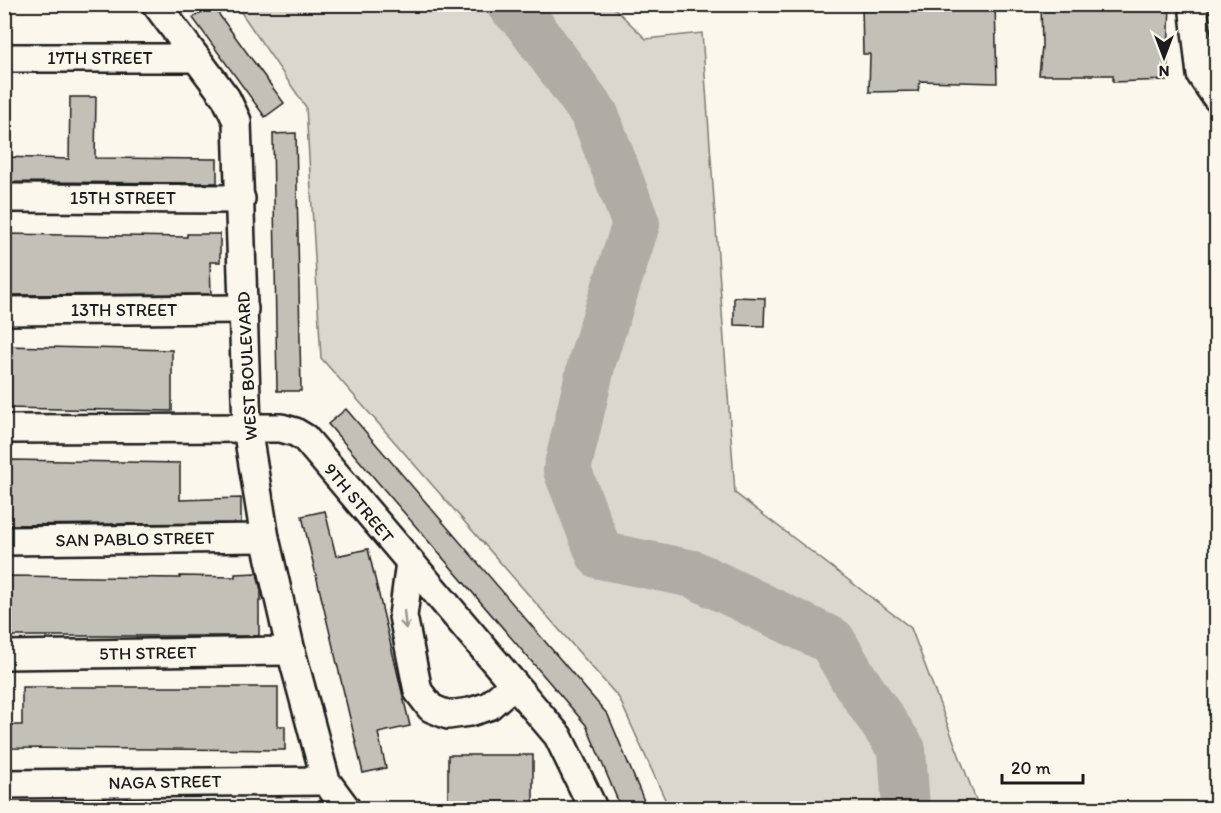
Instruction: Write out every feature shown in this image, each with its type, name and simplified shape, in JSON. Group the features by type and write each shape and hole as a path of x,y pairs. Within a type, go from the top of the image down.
{"street":[{"name":"WEST BOULEVARD","path":"156,4 226,98 237,121 247,428 265,538 291,651 326,781"},
{"path":"1193,4 1201,75 1216,97"},
{"name":"17TH STREET","path":"4,58 196,58"},
{"name":"15TH STREET","path":"4,198 241,199"},
{"name":"13TH STREET","path":"4,311 244,309"},
{"name":"9TH STREET","path":"4,429 280,428 295,432 304,438 558,736 593,808"},
{"name":"SAN PABLO STREET","path":"4,541 265,538"},
{"path":"410,562 403,616 418,691 430,708 448,715 470,712 489,706 514,684"},
{"name":"5TH STREET","path":"4,655 291,651"},
{"path":"326,781 346,808"},
{"name":"NAGA STREET","path":"4,784 326,781"}],"shaded area":[{"path":"236,5 611,5 646,39 702,33 735,493 911,628 979,808 669,808 619,698 321,358 306,107"}],"building":[{"path":"862,4 995,4 997,83 920,81 918,91 869,92 870,54 863,54"},
{"path":"1041,4 1170,4 1167,80 1113,82 1113,75 1039,75 1042,46"},
{"path":"212,5 284,103 265,117 193,18"},
{"path":"70,97 96,97 95,158 217,159 217,183 4,182 4,157 69,159"},
{"path":"296,133 301,391 277,391 273,134"},
{"path":"4,234 187,237 187,234 220,234 220,262 210,262 211,294 4,295"},
{"path":"734,297 765,298 764,326 734,325"},
{"path":"4,346 172,350 172,411 4,408"},
{"path":"346,409 608,715 647,808 621,808 586,725 328,424"},
{"path":"10,460 180,463 180,500 241,498 241,523 4,525 4,499 9,499"},
{"path":"325,511 336,556 368,549 410,726 378,733 386,768 363,773 302,516"},
{"path":"257,573 261,591 259,636 5,636 4,576 180,578 180,576 235,577 235,574"},
{"path":"22,687 278,687 278,726 285,726 285,750 4,748 4,725 22,725"},
{"path":"448,755 533,755 533,808 448,808"}],"waterway":[{"path":"510,4 526,20 595,115 636,224 593,358 567,470 600,555 693,574 832,641 854,679 902,750 906,808"}]}
